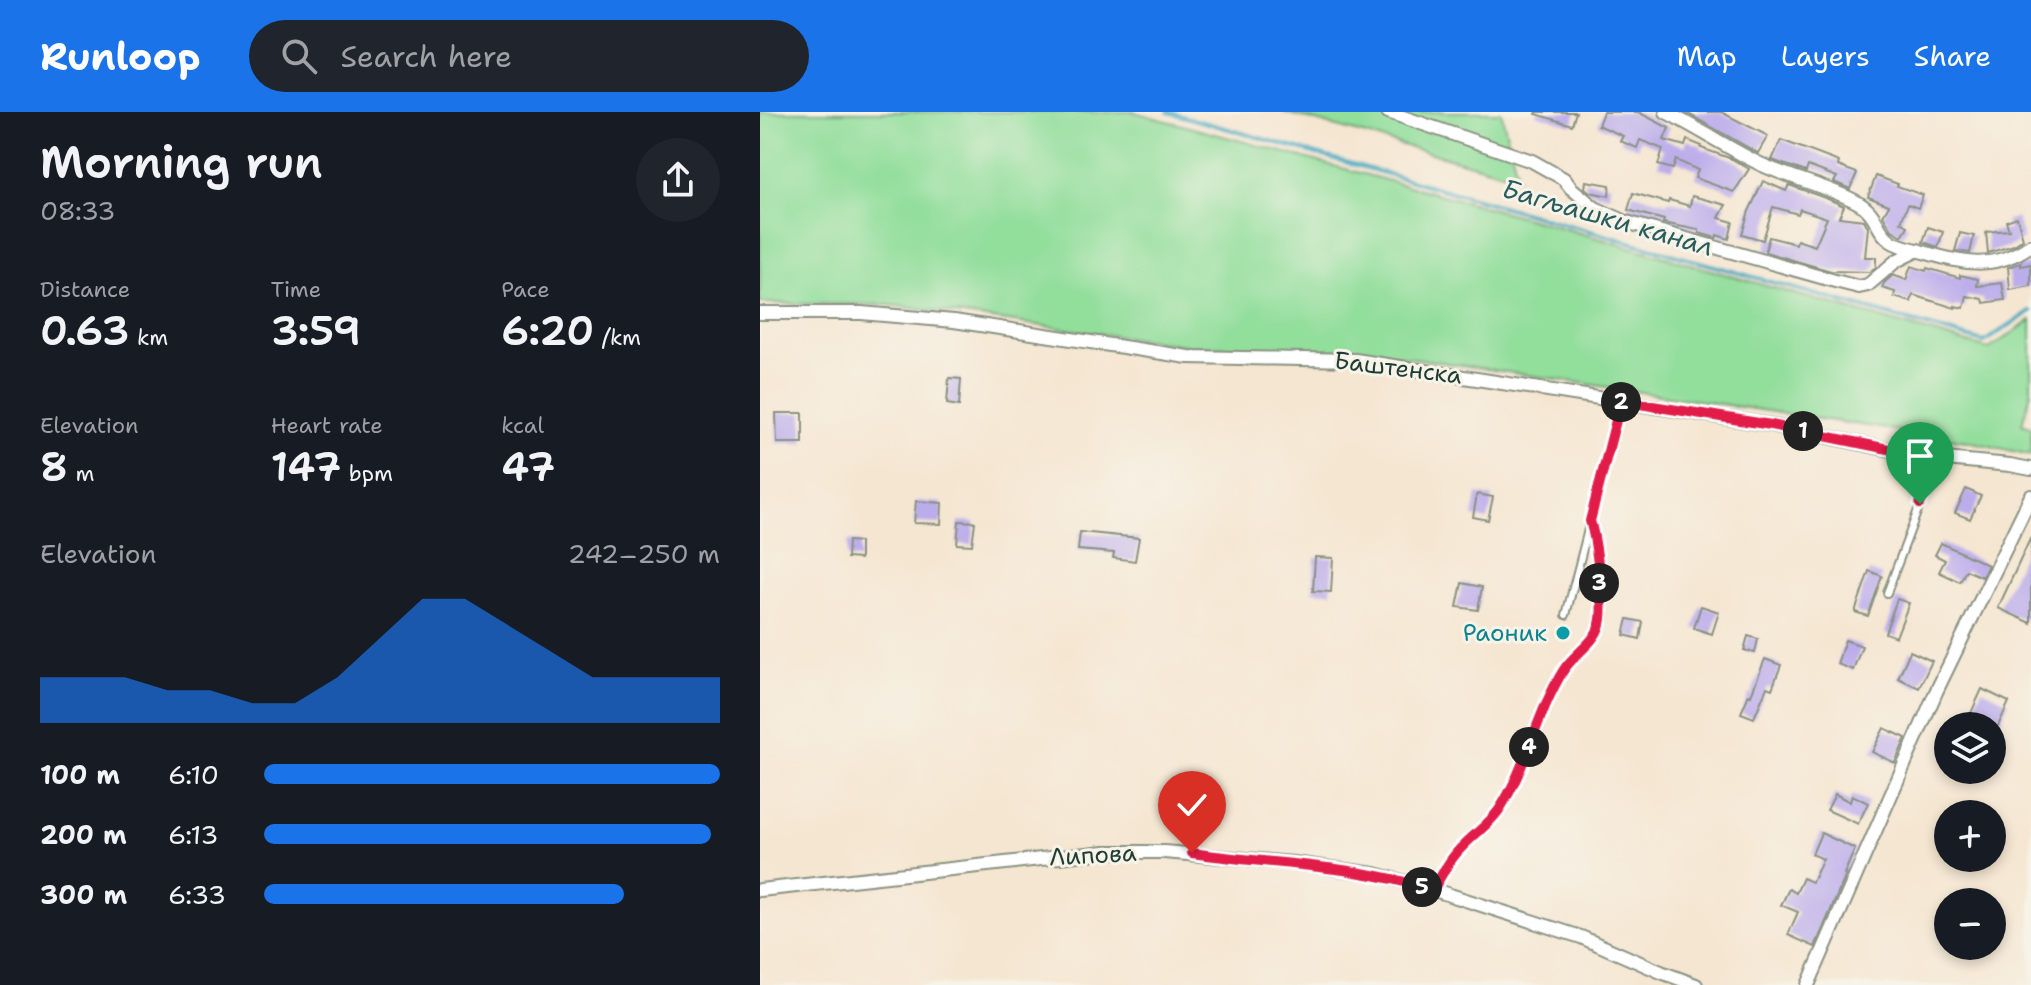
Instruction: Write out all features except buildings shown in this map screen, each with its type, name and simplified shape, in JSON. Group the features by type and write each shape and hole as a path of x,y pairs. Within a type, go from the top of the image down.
{"street":[{"path":"1388,112 1532,161 1564,179 1595,208 1626,222 1859,287 1868,285 1896,261 1918,250"},
{"path":"1666,112 1759,163 1859,203 1874,215 1890,241 1896,261"},
{"path":"1890,241 1961,261 1989,263 2011,257 2031,245"},
{"name":"Баштенска","path":"760,313 861,313 954,321 1188,357 1355,360 1771,425 1937,459 2031,469"},
{"path":"1808,985 1936,692 2031,496"},
{"name":"Липова","path":"760,890 1073,854 1136,851 1192,853 1322,866 1375,874 1581,937 1696,985"}],"lane":[{"path":"1566,615 1621,401"},
{"path":"1887,593 1937,459"},
{"path":"1433,890 1452,859 1500,809 1562,672 1599,629 1597,556 1590,521"}],"green space":[{"path":"760,112 1134,112 1534,220 1989,349 2031,320 2031,392 2022,424 2031,427 2031,455 1967,441 1380,353 1190,346 889,305 760,303"},
{"path":"1283,112 1501,112 1518,177"}],"waterway":[{"name":"Багљашки канал","path":"1168,112 1984,342 2031,311"}],"place":[{"name":"Раоник","path":"1563,633"}],"route":[{"path":"1192,853 1349,870 1433,890 1452,859 1500,809 1562,672 1599,629 1597,556 1590,521 1621,401 1771,425 1937,459 1920,504"}]}
